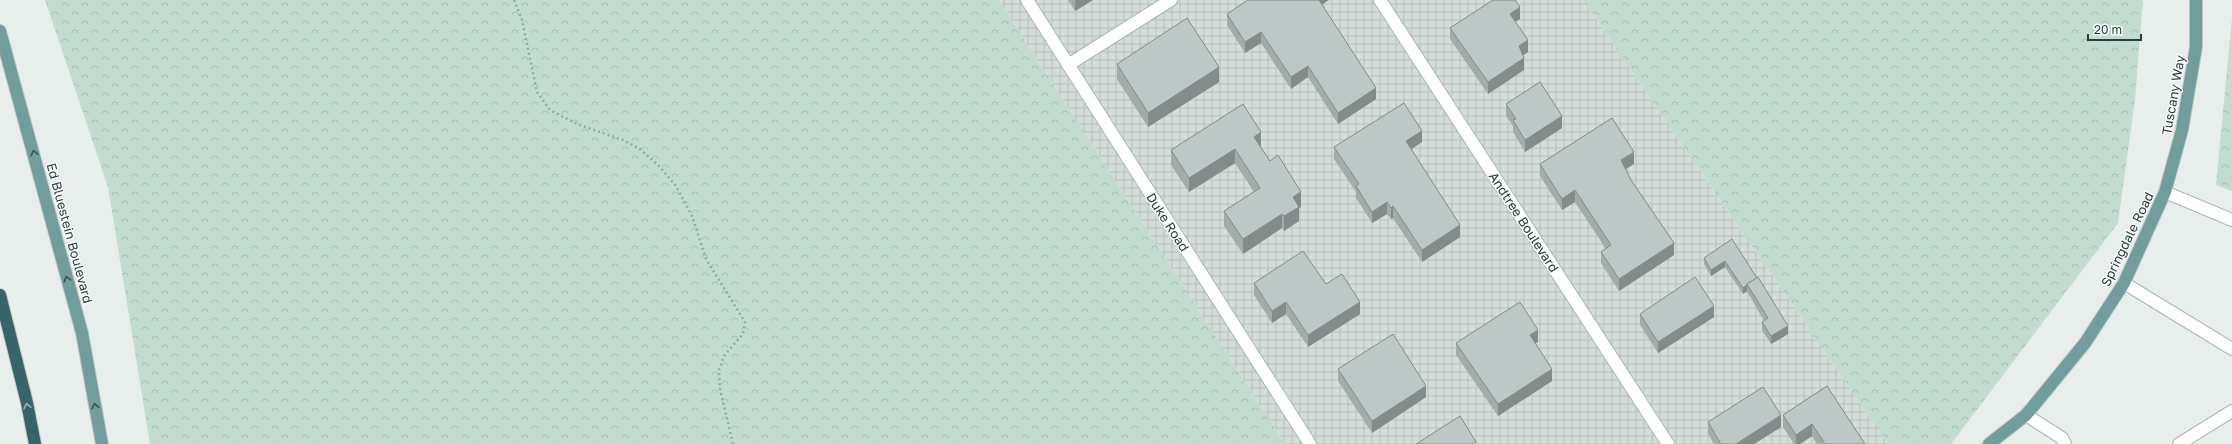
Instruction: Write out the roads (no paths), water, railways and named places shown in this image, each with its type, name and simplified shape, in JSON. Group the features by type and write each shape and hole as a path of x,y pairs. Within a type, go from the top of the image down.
{"highway":[{"path":"0,295 27,403 35,444"}],"main road":[{"name":"Tuscany Way","path":"2165,192 2182,130 2196,47 2196,0"},
{"name":"Ed Bluestein Boulevard","path":"0,31 82,333 102,444"},
{"name":"Springdale Road","path":"1990,444 2026,415 2085,343 2124,283 2165,192"}],"street":[{"name":"Duke Road","path":"1027,0 1310,444"},
{"path":"1068,65 1171,0"},
{"name":"Andtree Boulevard","path":"1380,0 1668,444"},
{"name":"Springdale Road","path":"2165,192 2232,220"},
{"path":"2124,283 2232,350"},
{"path":"2179,444 2232,411"},
{"path":"2026,415 2062,438 2065,444"}]}
